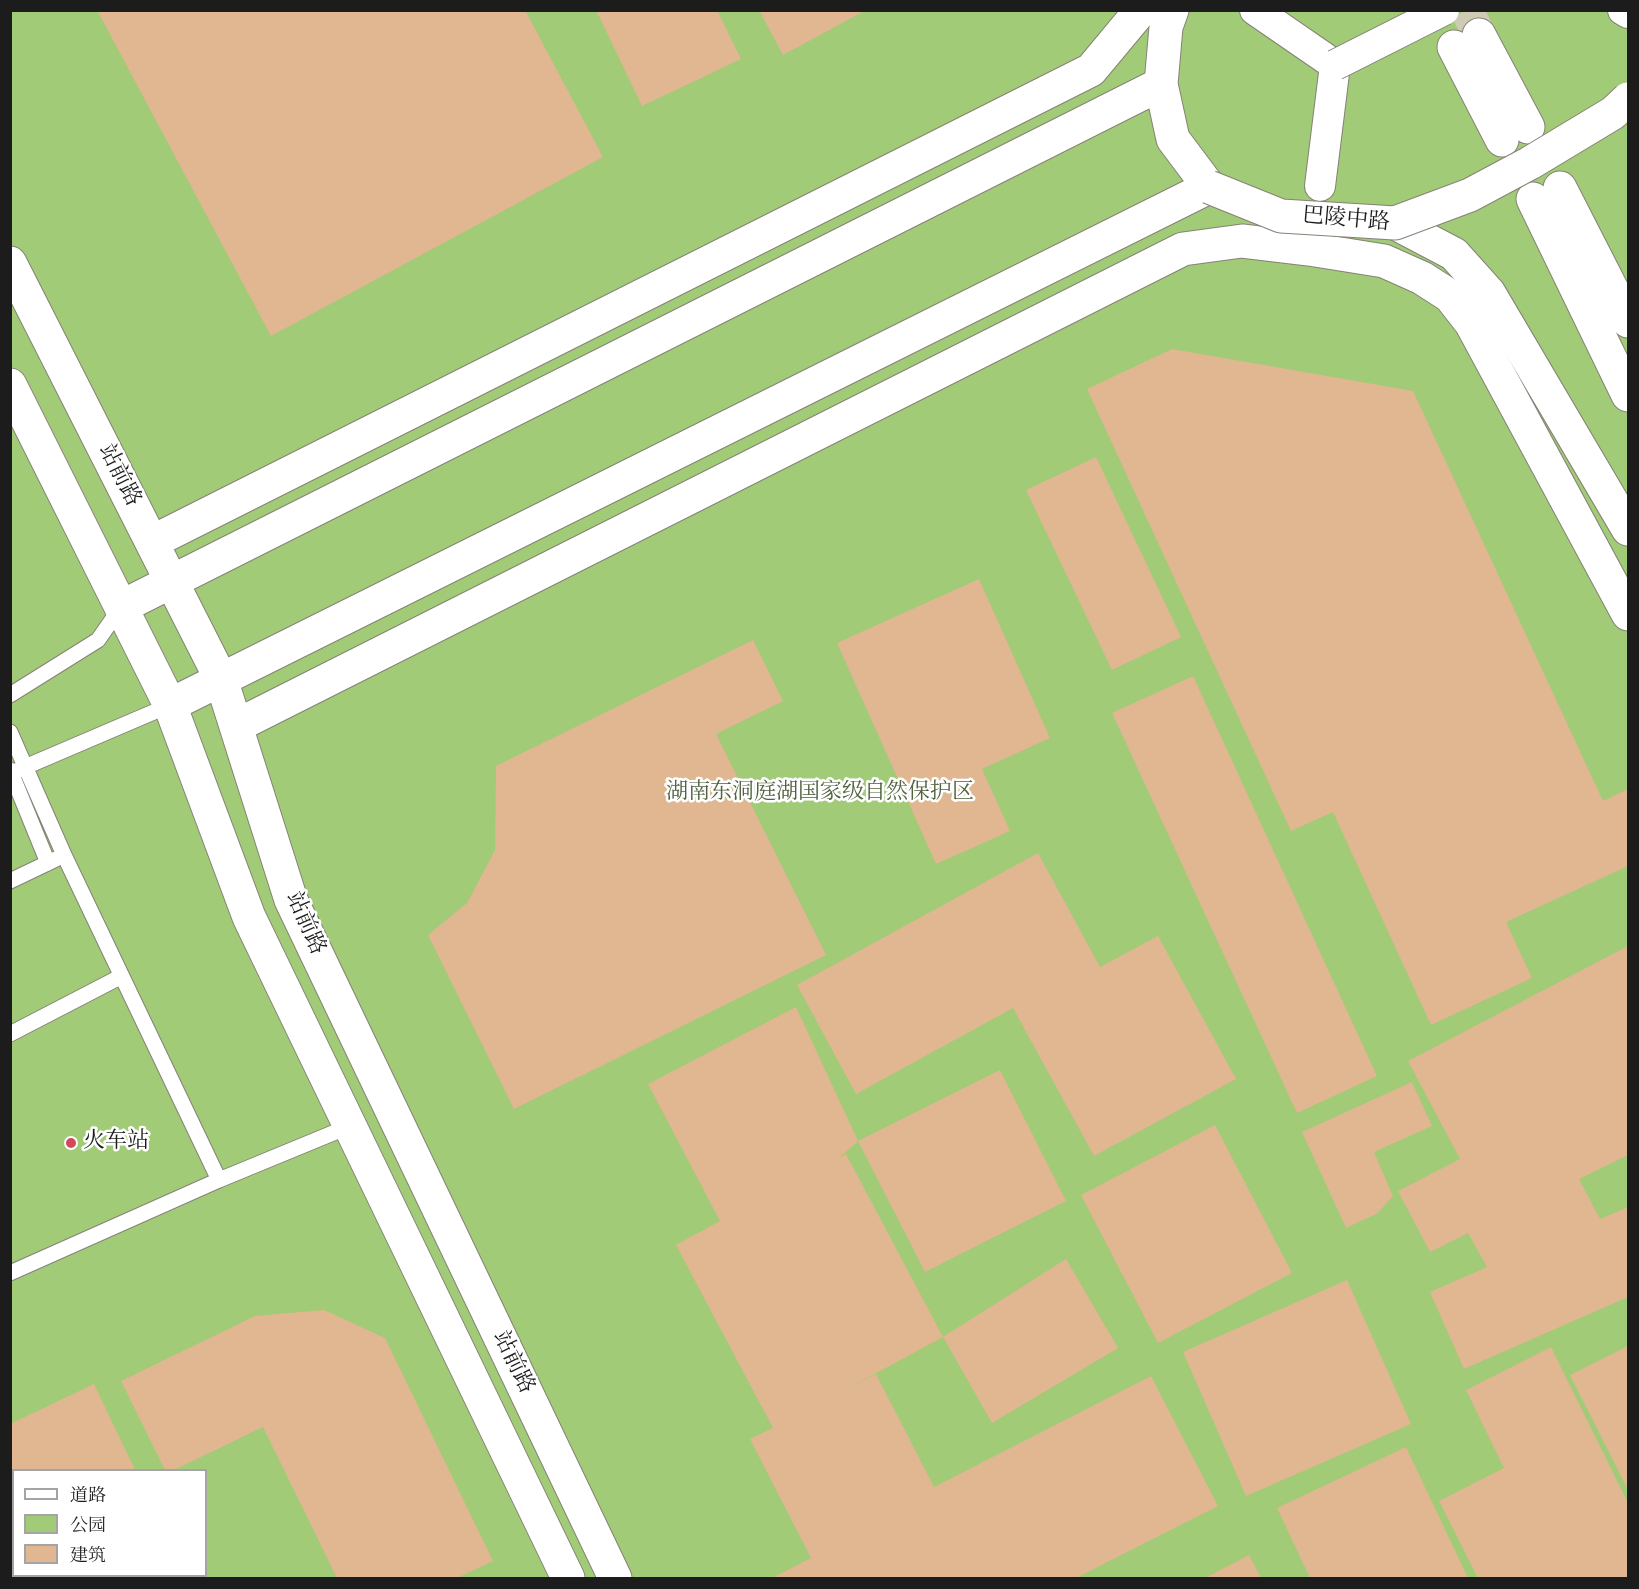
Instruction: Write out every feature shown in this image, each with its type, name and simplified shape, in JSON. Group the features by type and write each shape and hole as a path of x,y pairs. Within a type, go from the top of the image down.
{"main road":[{"path":"152,542 1091,70 1141,10"},
{"path":"170,705 1209,187 1173,139 1161,84 1166,27 1172,10"},
{"path":"1466,41 1515,133"},
{"path":"121,607 1161,84"},
{"path":"1395,223 1480,190 1613,113 1629,99"},
{"name":"巴陵中路","path":"1209,187 1281,216 1395,223 1454,254 1489,293 1629,529"},
{"path":"1629,321 1547,193 1629,395"},
{"path":"236,726 1183,249 1242,241 1384,261 1422,278 1450,296 1471,323 1629,614"},
{"name":"站前路","path":"10,263 221,679 291,900 615,1578"},
{"name":"站前路","path":"10,385 170,705 249,917 568,1578"}],"street":[{"path":"1255,10 1335,65"},
{"path":"1335,65 1444,10"},
{"path":"1623,10 1629,13"},
{"path":"1320,186 1335,65"}],"lane":[{"path":"10,695 98,640 121,607"},
{"path":"14,771 170,705"},
{"path":"10,732 14,771 48,863"},
{"path":"14,771 64,855 219,1180"},
{"path":"10,881 64,855"},
{"path":"10,1034 120,976"},
{"path":"10,1273 219,1180 350,1126"}],"green space":[{"name":"湖南东洞庭湖国家级自然保护区","path":"11,11 1628,11 1628,1578 11,1578"}],"building":[{"path":"97,10 525,10 603,157 271,336"},
{"path":"596,10 717,10 741,59 642,106"},
{"path":"759,10 866,10 783,55"},
{"path":"1172,349 1413,391 1603,801 1628,789 1628,866 1506,922 1532,978 1431,1025 1333,812 1291,831 1087,389"},
{"path":"1096,457 1181,637 1112,670 1026,490"},
{"path":"979,579 1050,738 982,769 1010,831 936,864 837,643"},
{"path":"753,640 783,701 716,734 826,955 514,1109 428,935 467,903 495,850 496,766"},
{"path":"1193,676 1377,1076 1297,1113 1112,713"},
{"path":"1038,853 1100,967 1158,936 1236,1079 1094,1156 1013,1008 856,1094 797,985"},
{"path":"1628,946 1628,1155 1579,1179 1600,1219 1628,1207 1628,1297 1464,1369 1430,1292 1487,1267 1468,1233 1430,1252 1398,1191 1460,1159 1408,1061"},
{"path":"796,1007 858,1141 838,1159 846,1154 943,1337 847,1389 876,1374 934,1487 1151,1376 1218,1506 1076,1578 772,1578 811,1558 750,1439 773,1428 676,1245 720,1221 648,1084"},
{"path":"1000,1070 1066,1201 925,1272 858,1141"},
{"path":"1412,1082 1432,1126 1374,1152 1393,1196 1378,1213 1346,1228 1302,1132"},
{"path":"1215,1125 1292,1273 1158,1343 1081,1195"},
{"path":"1066,1259 1118,1348 992,1423 943,1337"},
{"path":"1347,1280 1411,1424 1246,1496 1183,1352"},
{"path":"324,1310 385,1338 493,1561 457,1578 337,1578 263,1427 176,1469 165,1469 121,1381 255,1316"},
{"path":"1628,1346 1628,1490 1570,1375"},
{"path":"1551,1347 1628,1503 1628,1578 1478,1578 1439,1501 1504,1468 1466,1390"},
{"path":"94,1384 135,1469 12,1469 12,1577 24,1577 20,1578 10,1578 10,1424"},
{"path":"1406,1447 1468,1578 1310,1578 1277,1508"},
{"path":"1249,1555 1261,1578 1205,1578"},
{"path":"47,1577 120,1578 48,1578"}],"tunnel":[{"path":"1467,10 1479,35"}],"place":[{"name":"火车站","path":"71,1143"}]}
